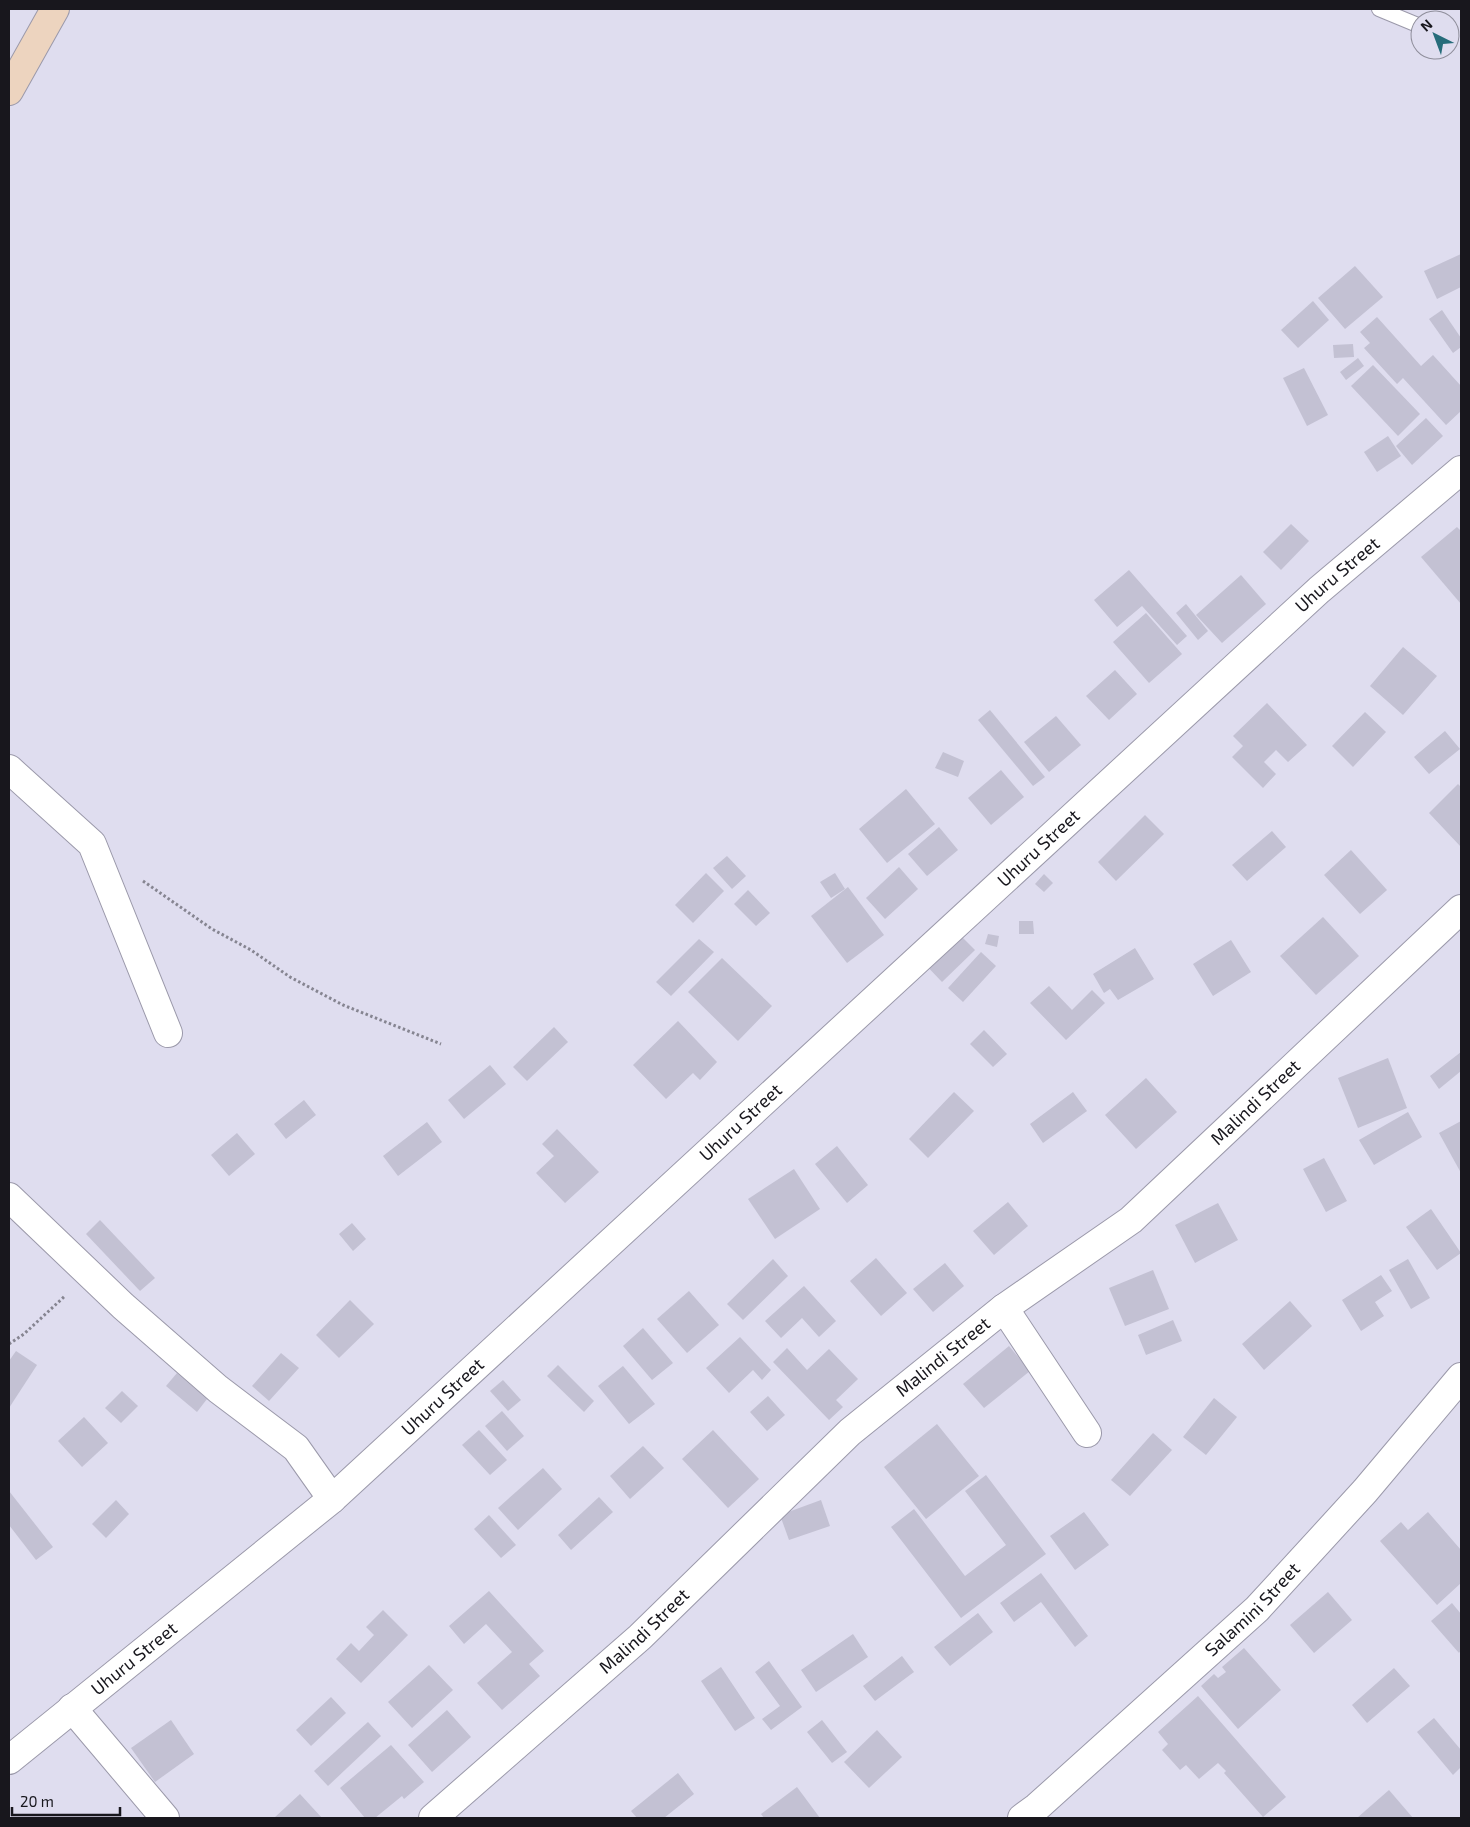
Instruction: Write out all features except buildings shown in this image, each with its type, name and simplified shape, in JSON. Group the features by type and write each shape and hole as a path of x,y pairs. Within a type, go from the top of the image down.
{"main road":[{"path":"9,92 55,9"}],"street":[{"name":"Uhuru Street","path":"9,1760 332,1499 1319,590 1461,470"},
{"path":"9,769 92,844 168,1033"},
{"name":"Malindi Street","path":"433,1818 640,1637 850,1432 1004,1308 1131,1220 1461,909"},
{"path":"9,1197 90,1275 218,1389 296,1448 332,1499"},
{"path":"1004,1308 1087,1433"},
{"name":"Salamini Street","path":"1022,1818 1037,1808 1257,1609 1365,1490 1461,1377"},
{"path":"72,1708 165,1818"}],"lane":[{"path":"1379,9 1410,22"}],"path":[{"path":"96,853 116,861 212,929 251,950 290,977 343,1005 441,1044"},
{"path":"9,1344 90,1275"}]}
